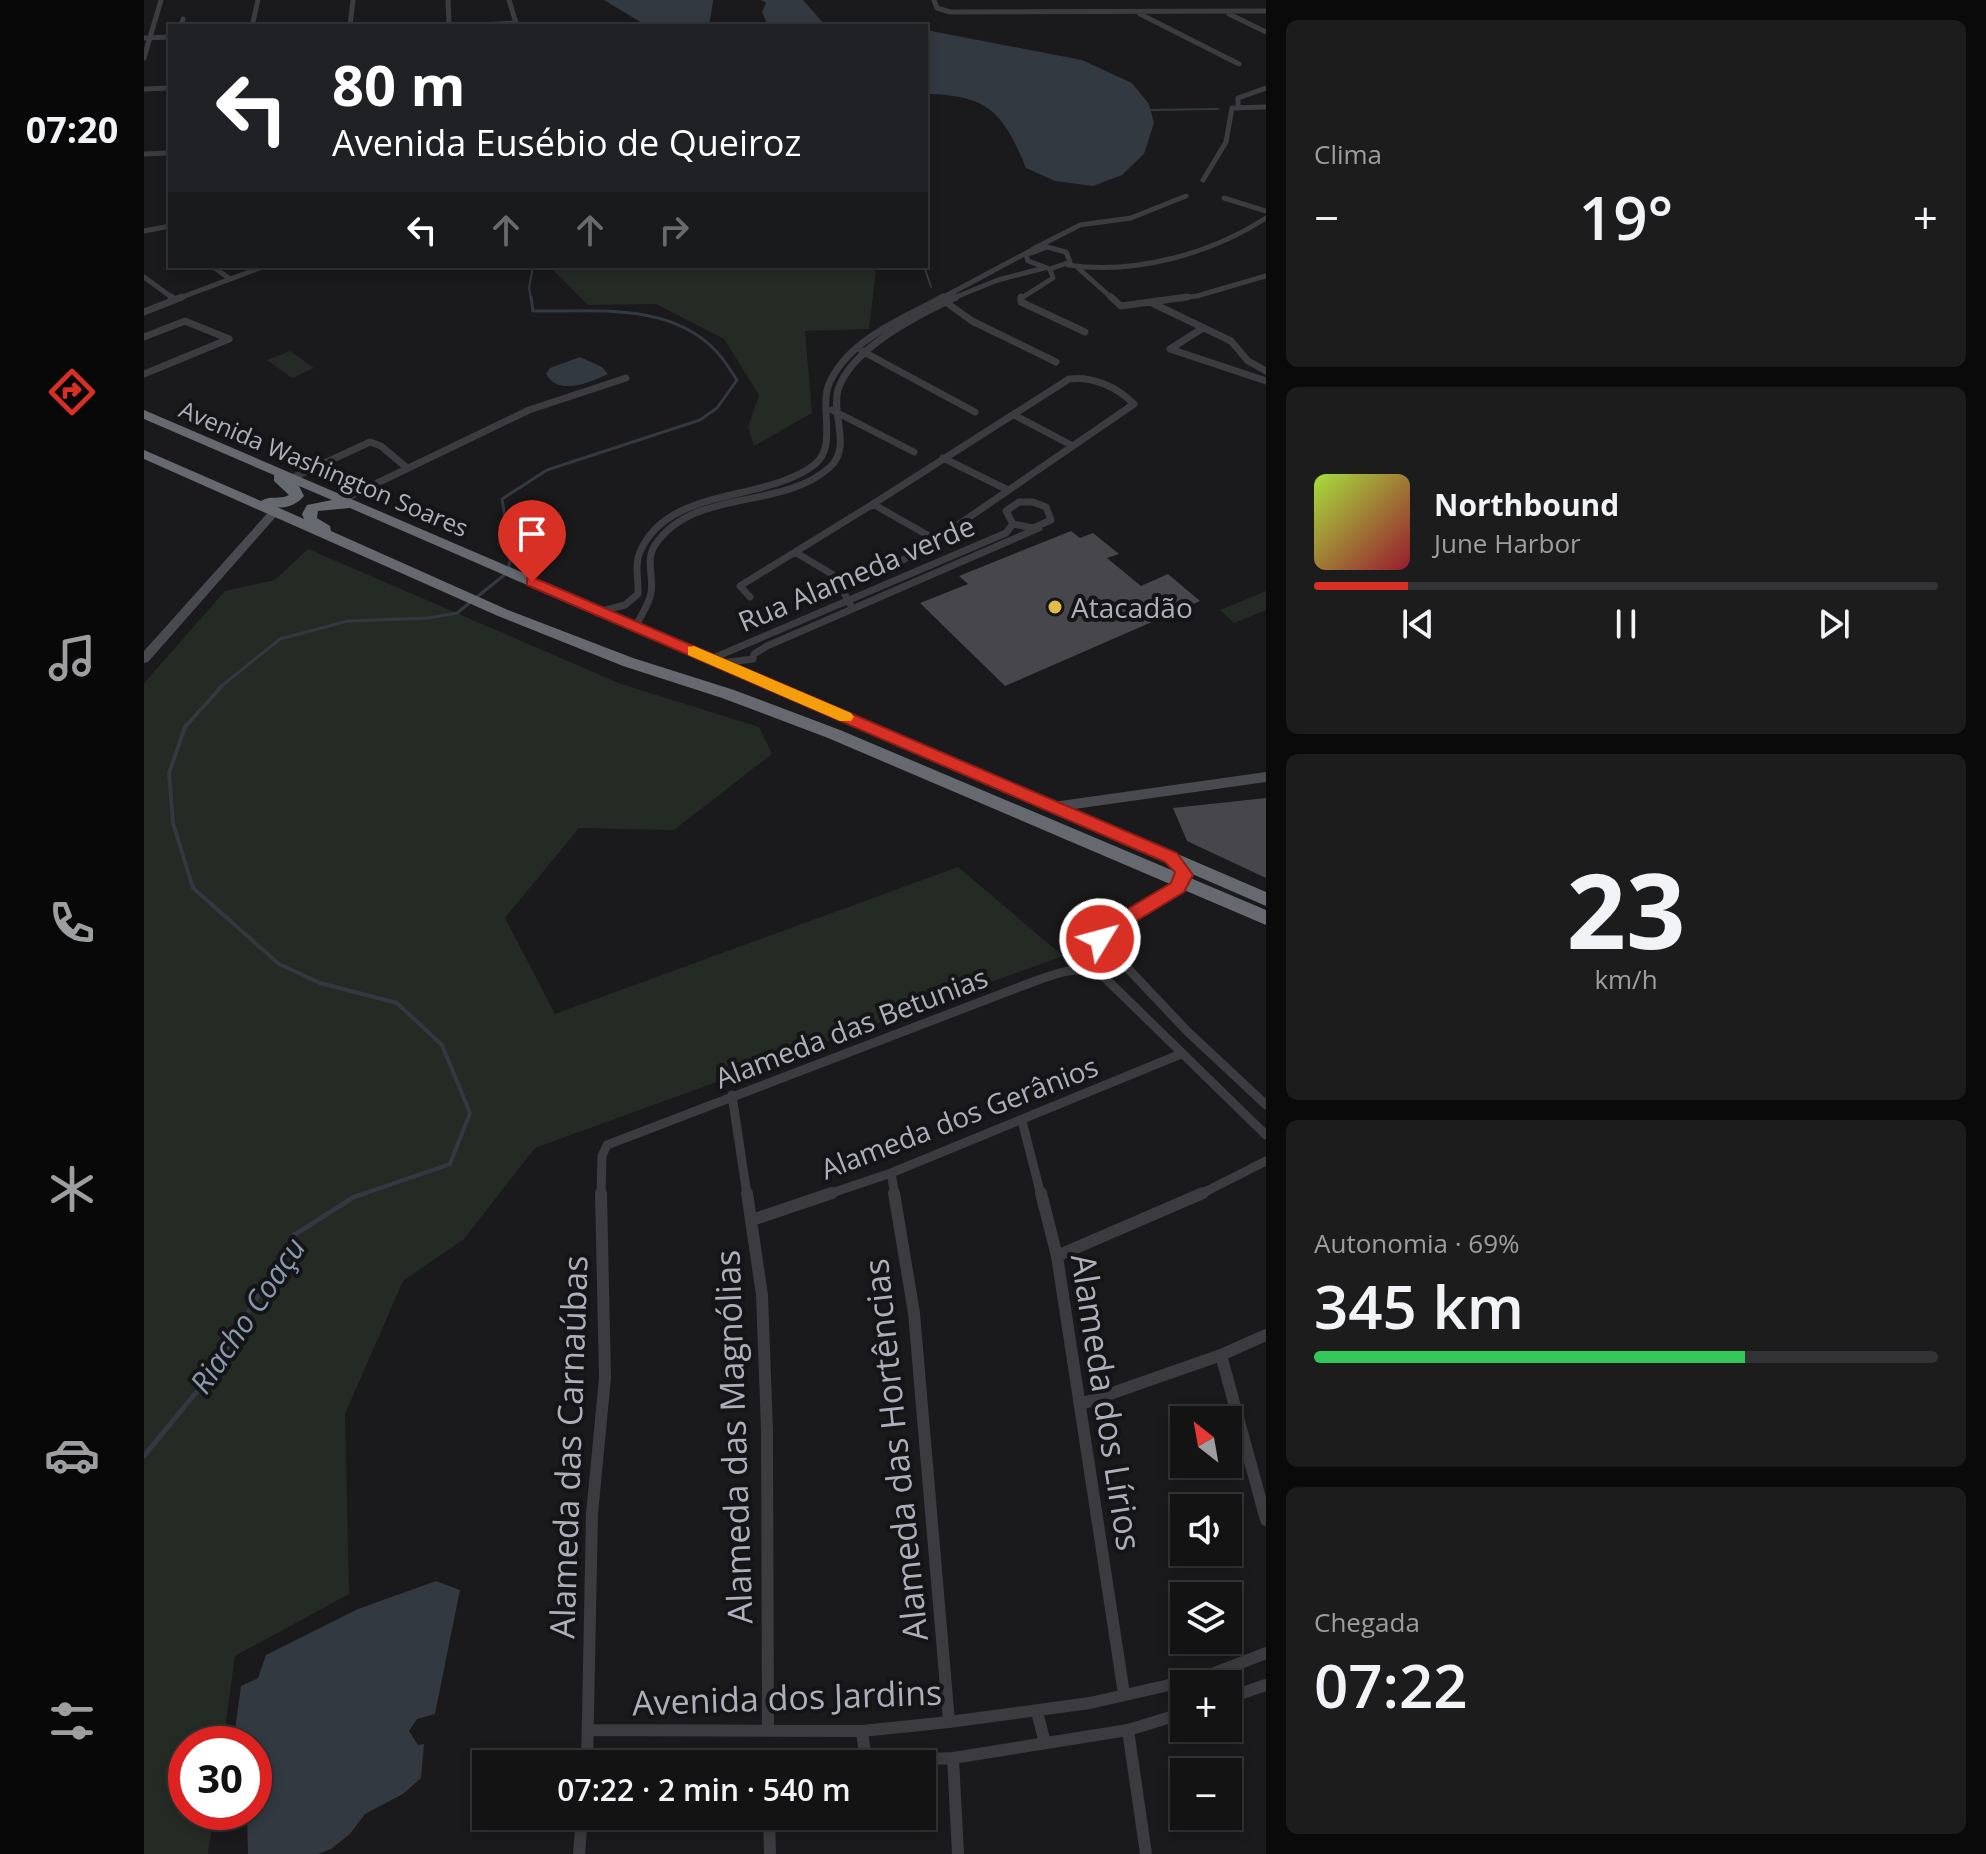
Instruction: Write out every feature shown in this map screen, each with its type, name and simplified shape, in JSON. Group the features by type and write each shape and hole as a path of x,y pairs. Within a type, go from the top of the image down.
{"highway":[{"name":"Avenida Washington Soares","path":"144,414 1266,899"},
{"path":"147,458 276,510 503,613 628,662 728,694 824,730 1266,918"},
{"path":"241,496 278,504 293,500 297,496 296,490 276,477 274,471"},
{"path":"332,536 311,520 309,514 312,508 331,504 367,511"}],"street":[{"path":"144,58 147,38 161,0"},
{"path":"252,24 258,0"},
{"path":"350,24 353,0"},
{"path":"448,0 449,24"},
{"path":"509,0 516,24"},
{"path":"1008,0 1011,12"},
{"path":"1182,0 1187,12"},
{"path":"935,3 938,10 950,12 1266,11"},
{"path":"1137,12 1239,64"},
{"path":"1226,13 1266,32"},
{"path":"147,38 168,37"},
{"path":"144,89 168,88"},
{"path":"1238,107 1238,98 1266,88"},
{"path":"1203,180 1226,142 1232,108 1264,108"},
{"path":"144,154 168,153"},
{"path":"602,611 625,605 638,594 640,550 663,522 690,507 774,487 819,461 826,444 823,410 832,378 860,350 992,270 1080,225 1143,215 1186,196"},
{"path":"1224,198 1266,211"},
{"path":"944,301 1008,276 1039,268 1068,265 1078,268 1182,254 1233,237 1266,218"},
{"path":"144,231 168,226"},
{"path":"160,228 168,234"},
{"path":"1061,235 1066,252"},
{"path":"1068,265 1071,257 1066,252 1053,247 1032,250 1027,258 1053,278 1020,298 1021,302 1085,332"},
{"path":"1013,259 1039,268"},
{"path":"215,268 230,279"},
{"path":"144,312 260,268"},
{"path":"1078,268 1121,306 1215,292 1266,276"},
{"path":"992,270 1008,276"},
{"path":"144,277 175,300"},
{"path":"944,301 972,321 1056,362"},
{"path":"1163,301 1203,328"},
{"path":"1152,303 1231,341 1248,361 1266,371"},
{"path":"144,337 185,321 229,339 144,374"},
{"path":"1203,328 1170,349 1266,381"},
{"path":"636,626 650,594 652,552 672,527 696,513 780,493 817,476 832,465 841,450 834,410 842,379 860,350"},
{"path":"860,350 975,412"},
{"path":"1233,370 1248,361"},
{"path":"750,597 740,586 1069,379 1078,377 1122,393 1134,404 936,540 883,572"},
{"path":"342,500 529,410 626,378"},
{"path":"823,410 834,410 914,452"},
{"path":"1014,415 1073,446"},
{"path":"826,444 840,439"},
{"path":"292,478 370,442 379,445 407,468"},
{"path":"826,444 841,450"},
{"path":"943,458 1008,490"},
{"path":"819,461 832,465"},
{"path":"807,470 817,476"},
{"path":"1019,502 1033,502 1046,507 1051,516 1048,523 1039,528 1013,524 1006,515 1009,507 1019,502"},
{"path":"872,503 936,540"},
{"path":"144,659 276,510"},
{"name":"Rua Alameda verde","path":"716,661 847,600 1006,533 1013,524"},
{"name":"Rua Alameda verde","path":"716,661 753,659 754,654 767,646 1039,528"},
{"path":"795,552 835,576 855,609"},
{"path":"1089,822 1090,812 1099,808 1266,777"},
{"path":"1053,807 1266,785"},
{"path":"1171,858 1182,868 1183,881 1173,891 1102,933 1100,939 1187,1031 1266,1105"},
{"name":"Alameda das Betunias","path":"618,1139 1074,969 1095,970 1101,974 1181,1054"},
{"path":"1181,1054 1266,1135"},
{"name":"Alameda dos Gerânios","path":"752,1220 891,1173 1181,1054"},
{"name":"Alameda das Magnólias","path":"732,1095 762,1295 767,1430 768,1730"},
{"name":"Alameda dos Lírios","path":"1022,1121 1057,1256 1124,1694"},
{"name":"Alameda das Carnaúbas","path":"588,1750 592,1514 605,1378 601,1166 604,1150 618,1139"},
{"path":"1057,1256 1181,1204 1266,1161"},
{"name":"Alameda das Hortências","path":"891,1173 914,1313 949,1722"},
{"path":"1081,1404 1221,1355 1266,1335"},
{"path":"1221,1355 1266,1520"},
{"name":"Avenida dos Jardins","path":"1229,1670 1266,1653"},
{"path":"1242,1693 1266,1685"},
{"name":"Avenida dos Jardins","path":"589,1730 862,1731 1037,1712 1170,1687"},
{"path":"1037,1712 1045,1743"},
{"path":"936,1759 1128,1730 1170,1717"},
{"path":"1128,1730 1146,1854"},
{"path":"862,1731 865,1750"},
{"path":"953,1758 958,1854"},
{"path":"579,1854 581,1830"},
{"path":"769,1830 770,1854"}],"shaded area":[{"path":"604,0 713,0 709,24 644,24"},
{"path":"761,0 803,0 824,24 767,24 762,12 766,3"},
{"path":"928,30 1082,60 1132,83 1149,104 1154,123 1144,154 1122,175 1093,186 1055,181 1026,168 1009,133 991,110 965,98 928,94"},
{"path":"551,268 869,268 876,271 869,329 805,331 812,413 754,446 748,427 759,395 724,339 656,304 588,305"},
{"path":"290,351 314,368 292,378 267,360"},
{"path":"580,357 602,367 608,374 583,384 566,386 551,381 546,374 550,368"},
{"path":"308,549 621,684 759,727 772,754 674,830 579,828 505,918 555,1014 958,867 1063,956 535,1148 464,1239 403,1281 345,1414 349,1594 235,1656 225,1726 168,1726 168,1830 211,1830 208,1854 144,1854 144,683 225,591 275,580"},
{"path":"1266,591 1266,610 1234,623 1220,610"},
{"path":"436,1581 460,1590 435,1714 417,1719 409,1731 418,1745 424,1744 421,1778 403,1794 365,1814 350,1834 331,1849 318,1854 248,1854 247,1830 272,1830 272,1726 235,1726 241,1686 258,1678 266,1655 358,1609"}],"building":[{"name":"Atacadão","path":"1071,531 1080,538 1093,533 1119,554 1107,558 1141,586 1168,574 1200,601 1005,686 920,603 968,584 959,576"},
{"path":"1266,798 1266,878 1187,841 1173,808"}],"waterway":[{"path":"1149,110 1218,109"},
{"name":"Riacho Coaçu","path":"531,299 529,288 533,268"},
{"path":"925,268 931,287"},
{"name":"Riacho Coaçu","path":"219,688 280,639 348,621 428,618 457,613 508,572 511,553 502,499 547,470 700,420 717,408 737,380 715,350 676,324 629,313 533,311 531,297"},
{"name":"Riacho Coaçu","path":"222,686 185,727 169,773 173,823 193,888 279,964 320,983 397,1003 442,1045 470,1113 450,1164 360,1195"},
{"name":"Riacho Coaçu","path":"360,1195 366,1193"},
{"name":"Riacho Coaçu","path":"144,1456 213,1372 294,1235 360,1195"}],"slow traffic":[{"path":"694,651 845,717"}],"place":[{"name":"Atacadão","path":"1055,607"}],"route":[{"path":"532,582 1171,858 1182,868 1185,875 1177,888 1100,934 1100,939"}]}
